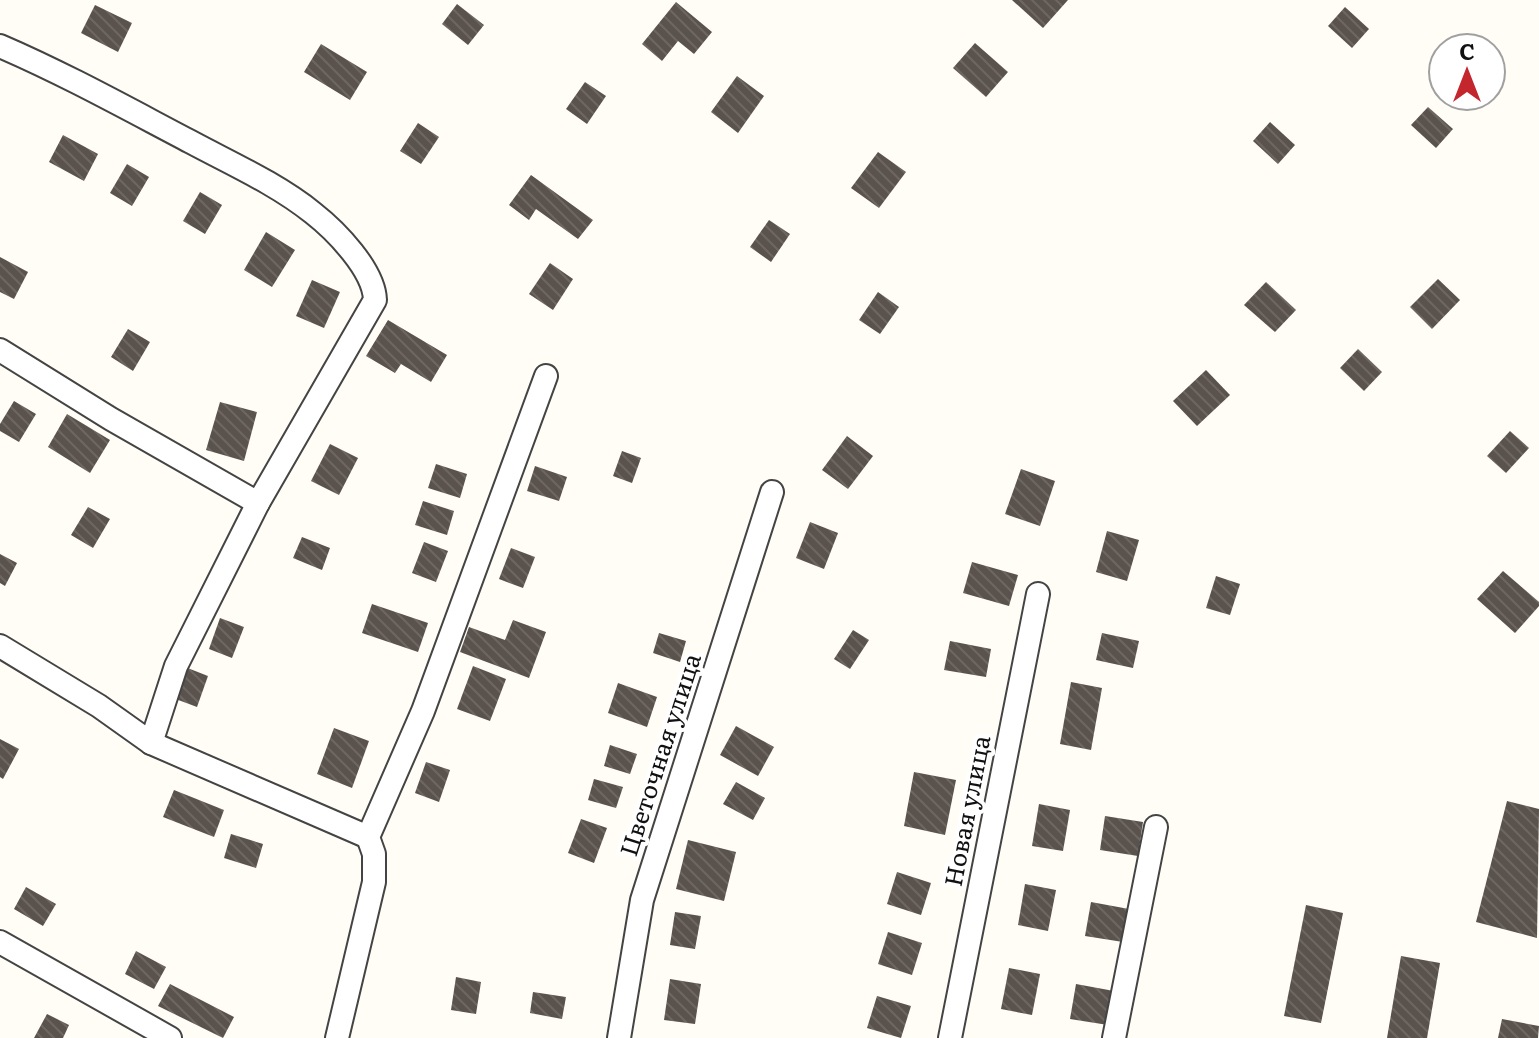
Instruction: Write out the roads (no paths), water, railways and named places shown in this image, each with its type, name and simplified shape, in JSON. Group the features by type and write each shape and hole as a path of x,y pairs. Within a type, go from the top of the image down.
{"street":[{"path":"0,46 110,99 260,179 313,213 362,265 375,287 375,300 258,503 176,666 151,743"},
{"path":"0,350 111,419 258,503"},
{"path":"337,1038 374,882 374,854 368,837 423,711 546,376"},
{"name":"Цветочная улица","path":"619,1038 642,900 772,492"},
{"name":"Новая улица","path":"950,1038 1038,594"},
{"path":"0,646 99,706 151,743 368,837"},
{"path":"1114,1038 1156,827"},
{"path":"0,942 170,1038"}]}
